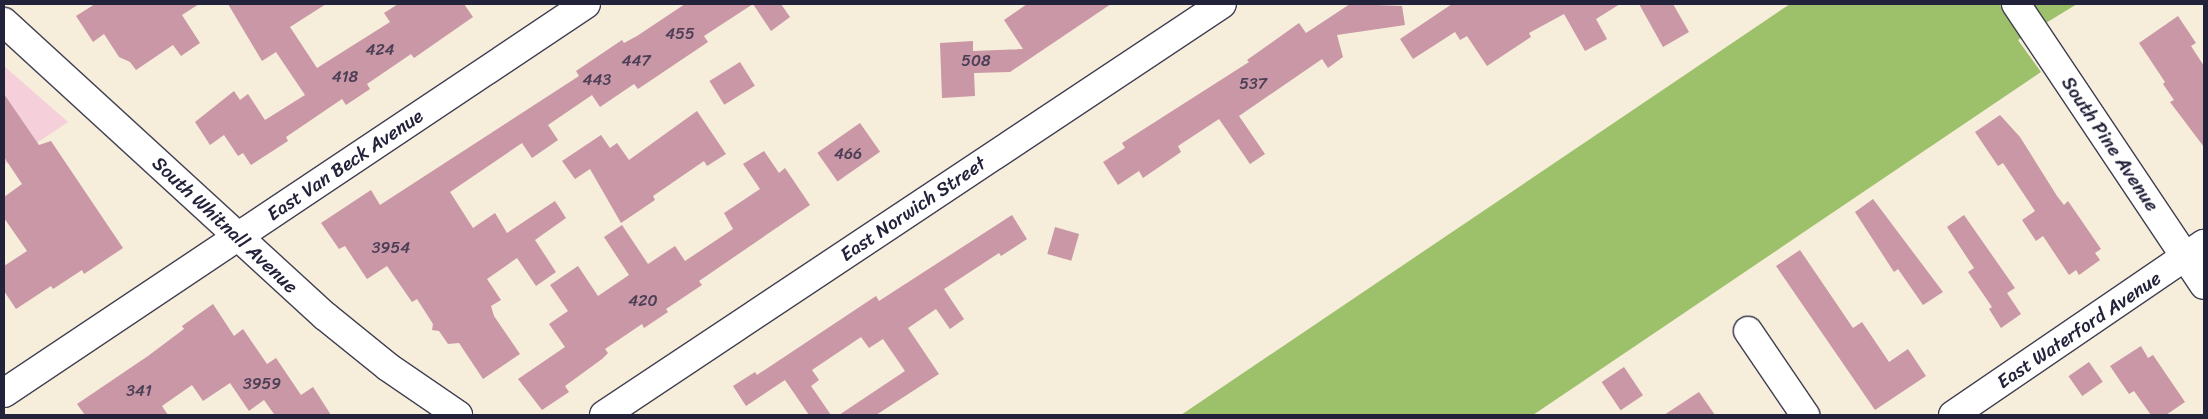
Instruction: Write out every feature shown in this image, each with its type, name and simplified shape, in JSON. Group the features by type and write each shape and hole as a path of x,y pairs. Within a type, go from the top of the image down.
{"street":[{"name":"East Van Beck Avenue","path":"4,393 586,4"},
{"name":"East Norwich Street","path":"604,415 1222,4"},
{"name":"South Pine Avenue","path":"2016,4 2195,250 2204,285"},
{"name":"South Whitnall Avenue","path":"4,22 325,316 388,367 458,415"},
{"name":"East Waterford Avenue","path":"1953,415 2195,250"},
{"path":"1748,331 1805,415"}],"shaded area":[{"path":"4,66 68,122 4,165"}],"green space":[{"path":"1790,4 2077,4 2018,40 2041,72 1533,415 1181,415"}],"building":[{"path":"95,4 199,4 182,15 200,43 181,56 173,45 136,70 130,62 119,57 104,34 93,42 76,16"},
{"path":"228,4 326,4 290,27 317,68 390,22 384,13 398,4 464,4 473,17 414,58 411,54 367,84 370,89 346,105 342,99 286,137 288,141 251,165 243,153 238,156 224,135 210,145 195,122 234,91 240,100 248,94 265,120 305,95 276,52 262,61"},
{"path":"685,4 753,4 704,36 708,42 638,89 634,84 600,107 592,95 548,125 558,140 532,158 522,143 450,192 473,228 495,213 507,233 555,201 566,218 535,240 556,272 536,286 517,258 487,279 501,300 491,306 494,316 520,354 483,379 459,343 448,344 439,331 432,330 433,324 417,299 412,302 387,266 367,279 345,246 339,249 321,223 371,190 380,205 579,76 576,71 622,40 624,43 637,36"},
{"path":"753,4 781,4 790,17 771,31"},
{"path":"1027,4 1111,4 1010,72 974,73 975,96 942,98 940,43 973,41 973,51 1023,49 1004,20"},
{"path":"1350,4 1402,6 1405,25 1337,35 1343,57 1328,68 1322,59 1239,116 1265,154 1250,164 1219,119 1178,146 1181,152 1143,178 1139,171 1118,185 1103,162 1125,148 1122,143 1249,62 1247,60 1299,23 1306,33"},
{"path":"1452,4 1620,4 1596,19 1607,39 1585,51 1564,14 1529,33 1531,37 1487,66 1467,36 1460,40 1455,32 1413,59 1400,39"},
{"path":"1639,4 1673,4 1689,32 1663,47"},
{"path":"2178,16 2196,43 2191,46 2204,66 2204,147 2170,102 2174,100 2163,84 2165,82 2139,43"},
{"path":"740,62 755,86 724,105 709,81"},
{"path":"4,94 39,145 51,141 123,248 84,274 82,270 53,289 51,286 16,309 4,291 4,266 27,251 4,218 4,197 22,184 4,157"},
{"path":"697,111 726,154 707,166 704,161 653,196 655,200 621,223 590,169 575,179 562,161 601,135 610,148 617,143 629,160"},
{"path":"2000,115 2020,137 2057,196 2064,205 2068,201 2101,249 2095,253 2100,260 2079,275 2076,270 2069,275 2043,236 2036,241 2022,220 2035,211 2003,163 1998,166 1975,132"},
{"path":"860,123 880,152 837,181 817,153"},
{"path":"764,151 779,173 785,168 810,205 699,281 702,285 666,309 668,312 644,328 642,324 605,349 608,353 602,359 565,386 569,392 542,410 518,379 565,347 549,324 568,311 550,285 578,266 598,296 629,275 604,237 622,225 648,264 675,246 685,261 733,229 724,213 760,189 743,164"},
{"path":"1873,199 1943,292 1923,305 1898,269 1894,272 1855,212"},
{"path":"1012,215 1027,239 1001,256 999,253 944,289 964,319 950,329 936,309 908,328 939,374 876,415 839,415 905,371 883,339 869,348 861,337 812,370 819,380 811,386 831,415 809,415 785,380 746,406 733,386 755,372 757,375 876,296 879,301"},
{"path":"1964,215 2015,288 2007,293 2021,314 2001,328 1989,309 1992,307 1968,272 1974,268 1947,227"},
{"path":"1055,227 1079,234 1071,261 1047,254"},
{"path":"1800,250 1853,328 1862,322 1889,362 1908,349 1926,376 1875,410 1776,266"},
{"path":"213,304 234,336 243,329 267,364 276,358 301,395 313,387 331,415 271,415 274,414 264,400 249,411 230,383 203,401 192,385 162,406 168,415 85,415 77,404 148,356 184,329 182,326"},
{"path":"2141,346 2148,358 2153,355 2185,402 2166,415 2151,415 2134,391 2129,394 2110,366"},
{"path":"2089,362 2103,382 2082,396 2069,376"},
{"path":"1624,367 1643,395 1621,410 1602,382"},
{"path":"1699,392 1715,415 1664,415"}]}
